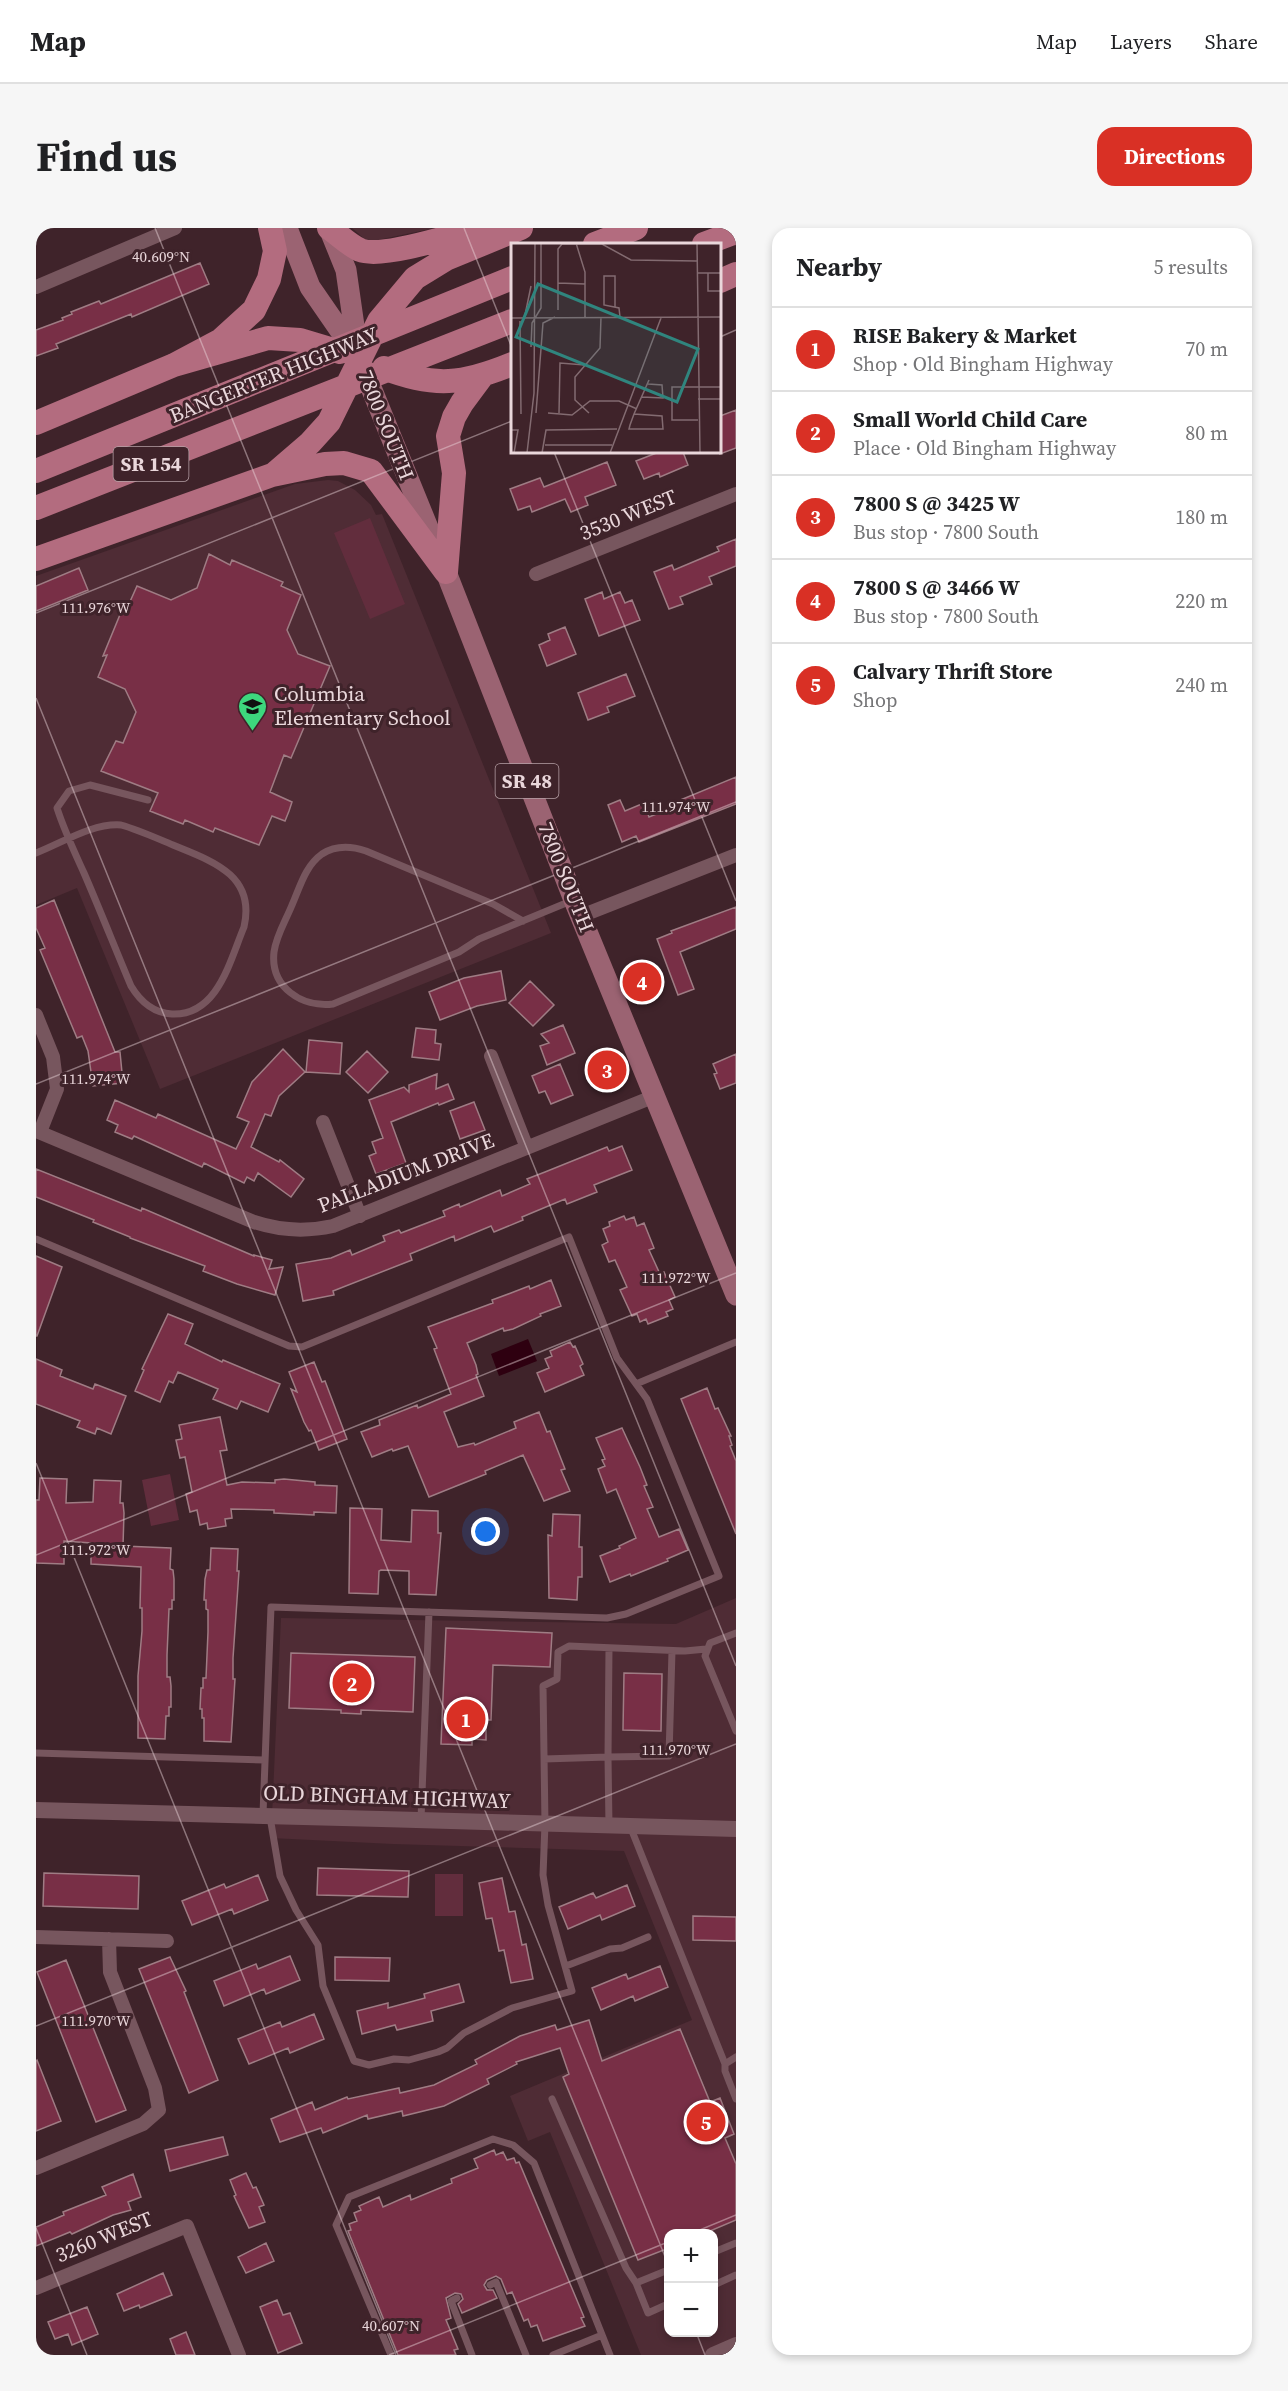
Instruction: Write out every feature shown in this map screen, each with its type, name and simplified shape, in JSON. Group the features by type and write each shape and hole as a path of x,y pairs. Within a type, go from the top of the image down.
{"highway":[{"path":"36,423 174,365 221,340 254,310 269,279 274,251 270,228"},
{"path":"329,228 360,250 376,252 405,248 479,228"},
{"path":"272,475 310,443 329,422 379,321 415,279 446,259 521,228"},
{"path":"598,243 636,228"},
{"path":"707,243 736,232"},
{"path":"721,281 736,274"},
{"name":"BANGERTER HIGHWAY","path":"36,471 511,279"},
{"name":"BANGERTER HIGHWAY","path":"36,508 511,322"},
{"path":"174,365 268,338 300,340 359,358 399,374 427,381 454,382 482,376 511,365"},
{"path":"446,572 454,473 448,436 458,410 482,376"},
{"path":"36,559 272,475 335,463 350,464 371,471 446,572"}],"main road":[{"name":"7800 SOUTH","path":"287,228 310,287 359,358 446,572 577,908 736,1295"},
{"name":"7800 SOUTH","path":"329,228 346,270 359,358"}],"street":[{"path":"36,286 158,231 175,228"},
{"name":"3530 WEST","path":"536,574 736,494"},
{"path":"577,908 736,855"},
{"path":"36,1016 53,1057 57,1089 38,1132"},
{"path":"491,1056 527,1148"},
{"name":"PALLADIUM DRIVE","path":"38,1132 270,1227 287,1230 318,1230 360,1216 655,1096"},
{"path":"323,1122 360,1216"},
{"name":"OLD BINGHAM HIGHWAY","path":"36,1810 266,1814 421,1822 736,1829"},
{"path":"36,1937 166,1941"},
{"path":"36,2168 143,2124 159,2110 157,2094 110,1972 109,1939"},
{"name":"3260 WEST","path":"36,2288 187,2226 239,2355"},
{"path":"713,2355 736,2345"}],"lane":[{"path":"36,853 69,840 104,826 121,825 216,864 234,878 245,898 244,927 218,989 205,1003 188,1012 169,1014 151,1007 136,994 69,840 57,808 69,791 90,785 148,800"},
{"path":"523,921 493,904 366,851 357,848 339,848 322,855 309,868 276,944 274,965 277,976 290,993 307,1003 333,1004 459,952 479,939 523,921 577,908"},
{"path":"36,1239 289,1346 302,1347 569,1237 617,1358 647,1399 720,1576 616,1617 271,1607 265,1760 266,1814 280,1876 296,1910 315,1938 321,1957 323,1986 354,2061 369,2065 394,2059 409,2060 447,2048 464,2033 512,2007 572,1990 548,1905 543,1875 545,1824 543,1686 557,1679 558,1652 569,1646 672,1651 706,1649"},
{"path":"636,1384 736,1342"},
{"path":"421,1822 429,1612"},
{"path":"736,1633 710,1643 705,1656 736,1731"},
{"path":"609,1648 609,1826"},
{"path":"544,1760 669,1756 672,1651"},
{"path":"36,1753 265,1760"},
{"path":"630,1826 725,2064 725,2071 736,2099"},
{"path":"566,1966 610,1948 621,1948 648,1937"},
{"path":"725,2064 736,2057"},
{"path":"552,2099 648,2313 664,2306"},
{"path":"391,2355 336,2225 349,2197 493,2139 513,2145 534,2163 610,2355"},
{"path":"718,2250 736,2242"},
{"path":"636,2283 664,2272"},
{"path":"718,2283 736,2275"},
{"path":"490,2285 496,2282 526,2355"},
{"path":"457,2298 451,2301 472,2355"},
{"path":"553,2355 602,2335"}],"shaded area":[{"path":"352,228 435,228 368,242"},
{"name":"Columbia Elementary School","path":"338,481 355,490 371,505 376,515 382,514 551,933 160,1089 77,888 36,905 36,576 295,484"},
{"path":"370,518 405,604 370,619 334,533"},
{"path":"528,1339 537,1361 499,1376 491,1354"},
{"path":"170,1474 179,1520 151,1526 142,1480"},
{"path":"736,1598 736,2355 641,2355 550,2132 528,2141 510,2096 692,2020 624,1851 271,1838 281,1618 676,1624"},
{"path":"435,1874 463,1874 463,1916 435,1916"}],"building":[{"path":"200,263 209,284 132,317 131,314 56,344 58,348 36,356 36,330 63,320 62,318 72,314 71,312 99,301 101,304"},
{"path":"736,410 736,448 720,454 721,453 721,416"},
{"path":"656,453 683,453 688,465 660,477 659,473 644,479 636,461"},
{"path":"607,462 616,485 585,497 588,505 571,512 565,499 532,512 530,506 518,510 510,489 540,478 544,487"},
{"path":"736,539 736,566 709,577 712,584 680,597 683,604 669,609 654,572 672,565 674,570 719,551 717,547"},
{"path":"209,554 230,565 232,560 283,582 281,586 301,595 287,630 298,654 330,666 291,758 284,755 270,792 292,802 289,811 285,821 272,816 259,845 215,828 213,832 185,820 183,824 150,811 158,793 101,771 116,741 123,743 136,712 125,689 98,677 107,655 103,656 124,605 128,606 137,586 171,600 197,588"},
{"path":"79,568 88,590 36,611 36,586"},
{"path":"602,592 604,599 620,592 625,603 632,600 640,620 599,636 585,599"},
{"path":"565,627 576,654 547,666 539,645 550,640 548,634"},
{"path":"626,674 635,696 607,707 609,712 588,720 578,693"},
{"path":"736,777 736,804 639,842 636,836 622,842 608,805 620,800 625,811 644,803 649,817 679,805 678,801"},
{"path":"54,900 115,1052 120,1052 123,1083 93,1086 88,1051 82,1036 77,1038 40,950 45,948 36,928 36,908"},
{"path":"736,907 736,929 680,952 694,989 678,995 657,939 672,933 671,931"},
{"path":"501,971 506,1000 477,1006 440,1020 429,992 464,978"},
{"path":"530,981 554,1005 533,1026 509,1003"},
{"path":"563,1025 575,1053 547,1065 540,1046 549,1043 541,1034"},
{"path":"416,1028 436,1030 435,1043 441,1044 439,1060 412,1057"},
{"path":"309,1040 342,1043 340,1074 306,1072"},
{"path":"283,1049 305,1072 279,1096 271,1116 265,1114 251,1147 279,1162 280,1160 304,1179 291,1197 258,1173 254,1181 247,1177 244,1183 204,1163 202,1167 134,1136 132,1139 115,1132 118,1125 107,1120 115,1100 156,1118 158,1114 236,1149 249,1122 237,1117 252,1082"},
{"path":"367,1051 388,1072 368,1093 346,1072"},
{"path":"736,1054 736,1083 720,1089 713,1064"},
{"path":"560,1064 573,1095 551,1104 545,1091 539,1093 532,1076"},
{"path":"437,1074 436,1089 448,1084 454,1099 391,1122 406,1163 376,1174 369,1156 376,1153 372,1142 383,1138 369,1100 404,1087 409,1092 409,1085"},
{"path":"474,1102 485,1130 460,1139 450,1111"},
{"path":"622,1146 632,1170 594,1185 597,1192 567,1204 565,1199 522,1217 523,1220 494,1232 491,1226 455,1241 454,1236 410,1254 412,1260 333,1291 334,1295 303,1301 296,1264 331,1258 350,1250 352,1255 385,1241 383,1236 399,1230 401,1233 445,1216 443,1211 459,1204 460,1207 500,1190 502,1196 530,1184 527,1179 607,1147 609,1151"},
{"path":"36,1169 141,1211 142,1208 254,1256 272,1260 269,1269 283,1267 275,1295 203,1271 205,1266 130,1238 93,1222 94,1220 36,1197"},
{"path":"624,1216 626,1220 634,1217 637,1226 644,1223 654,1248 649,1250 660,1274 664,1272 675,1297 669,1300 673,1309 666,1312 668,1316 648,1324 646,1319 640,1322 637,1314 632,1316 620,1290 627,1287 615,1260 609,1262 602,1245 608,1242 603,1229 610,1226 609,1222"},
{"path":"36,1256 62,1267 37,1336 36,1336"},
{"path":"551,1280 561,1306 540,1314 541,1316 513,1329 504,1331 503,1328 467,1343 476,1365 478,1374 476,1375 484,1396 444,1412 458,1447 474,1443 475,1445 516,1428 514,1422 539,1412 547,1432 550,1431 565,1469 561,1470 570,1491 544,1501 523,1455 485,1471 486,1474 429,1497 408,1446 393,1451 392,1449 372,1457 361,1432 380,1425 379,1420 417,1405 418,1408 451,1394 428,1327 493,1303 492,1300"},
{"path":"168,1314 193,1324 185,1344 222,1362 223,1360 280,1384 268,1412 241,1401 237,1409 213,1399 218,1389 178,1372 173,1383 169,1381 160,1402 135,1391 144,1370 142,1369"},
{"path":"570,1342 573,1347 575,1346 583,1364 580,1366 584,1375 545,1392 537,1373 549,1368 545,1359 552,1356 550,1351"},
{"path":"36,1359 62,1370 60,1376 93,1389 95,1384 126,1396 111,1434 97,1428 95,1434 77,1427 80,1421 36,1404"},
{"path":"314,1362 322,1382 325,1381 347,1439 319,1450 311,1430 309,1431 304,1422 291,1389 297,1392 289,1372"},
{"path":"707,1388 715,1409 718,1408 731,1436 729,1436 732,1445 730,1446 736,1461 736,1534 681,1399"},
{"path":"220,1417 227,1450 220,1451 227,1485 242,1482 275,1483 275,1480 284,1479 315,1482 315,1485 337,1486 336,1513 314,1512 314,1515 274,1513 274,1510 231,1509 232,1518 225,1519 226,1526 208,1529 207,1523 200,1525 197,1510 190,1512 186,1494 192,1492 185,1457 180,1458 176,1440 182,1439 179,1425"},
{"path":"622,1428 647,1485 644,1486 653,1507 647,1509 659,1537 679,1529 688,1550 667,1559 668,1561 610,1582 600,1556 636,1538 616,1489 607,1493 598,1469 605,1466 602,1460 605,1459 596,1438"},
{"path":"40,1478 67,1479 66,1503 93,1502 94,1480 121,1481 120,1503 123,1503 124,1513 123,1546 171,1548 170,1569 173,1570 174,1600 172,1600 172,1609 169,1609 167,1677 170,1677 171,1707 169,1707 169,1716 166,1716 165,1739 138,1738 138,1676 142,1631 141,1567 91,1564 91,1543 64,1541 64,1564 36,1563 36,1500 39,1500"},
{"path":"350,1508 382,1509 381,1540 411,1542 412,1510 438,1511 438,1533 441,1533 436,1595 409,1594 409,1571 381,1570 379,1571 378,1594 349,1593"},
{"path":"553,1514 580,1515 579,1547 582,1547 582,1577 578,1577 577,1600 549,1598 548,1535 552,1536"},
{"path":"211,1548 238,1549 231,1742 204,1741 204,1718 202,1718 202,1709 200,1709 201,1688 203,1688 203,1678 206,1678 208,1632 208,1610 206,1600 204,1600 205,1579 207,1570 210,1570"},
{"path":"446,1628 552,1633 550,1667 493,1665 491,1720 486,1720 486,1740 472,1739 472,1745 441,1744"},
{"path":"291,1653 415,1657 413,1712 361,1710 361,1714 341,1713 341,1710 289,1708"},
{"path":"624,1673 662,1674 661,1731 623,1730"},
{"path":"318,1868 409,1871 408,1897 317,1895"},
{"path":"44,1873 139,1876 138,1909 43,1906"},
{"path":"258,1875 268,1900 234,1914 232,1909 192,1925 182,1901 224,1884 226,1888"},
{"path":"502,1878 509,1912 515,1911 522,1945 526,1944 533,1979 511,1983 504,1950 499,1951 492,1918 486,1919 479,1883"},
{"path":"627,1885 635,1906 602,1920 600,1915 568,1929 559,1907 593,1893 596,1898"},
{"path":"693,1916 736,1917 736,1941 693,1940"},
{"path":"290,1956 300,1980 266,1994 264,1989 224,2006 214,1981 256,1964 258,1969"},
{"path":"170,1957 186,1991 184,1992 218,2080 189,2093 139,1969"},
{"path":"335,1957 390,1958 389,1981 335,1980"},
{"path":"66,1960 126,2110 96,2122 37,1972"},
{"path":"660,1966 668,1987 635,2001 633,1996 601,2010 592,1988 626,1974 628,1979"},
{"path":"459,1984 464,2002 431,2011 433,2021 397,2030 395,2025 362,2034 357,2011 388,2003 388,2008 425,1998 424,1994"},
{"path":"314,2014 324,2039 290,2053 288,2048 249,2064 238,2039 280,2022 282,2027"},
{"path":"589,2020 602,2061 680,2029 710,2102 720,2098 734,2134 725,2138 736,2164 736,2220 715,2229 664,2229 664,2250 638,2260 563,2077 569,2074 560,2048 516,2062 517,2064 487,2079 489,2084 444,2106 403,2116 402,2111 368,2119 367,2115 323,2133 321,2128 280,2142 271,2119 312,2102 315,2110 347,2097 348,2099 399,2088 400,2093 434,2085 477,2064 475,2060 520,2036 555,2025 557,2030"},
{"path":"36,2061 61,2121 36,2131"},
{"path":"223,2137 228,2155 170,2171 165,2150"},
{"path":"494,2150 496,2155 503,2152 507,2160 514,2158 516,2163 519,2162 584,2317 581,2318 585,2326 543,2341 537,2325 531,2327 528,2319 524,2321 512,2292 507,2294 501,2279 496,2276 487,2280 484,2285 487,2290 493,2290 497,2298 462,2313 458,2304 463,2299 461,2294 455,2293 446,2298 451,2318 446,2320 458,2349 454,2350 456,2355 398,2355 348,2231 351,2230 349,2224 357,2221 354,2213 361,2210 359,2206 379,2197 383,2207 410,2195 411,2200 452,2183 451,2179 478,2168 474,2159"},
{"path":"246,2173 253,2188 256,2187 264,2205 259,2207 265,2222 249,2228 234,2196 236,2195 230,2180"},
{"path":"133,2174 141,2197 128,2202 131,2210 36,2246 36,2227 64,2215 63,2212 106,2195 102,2187"},
{"path":"266,2243 274,2261 246,2273 238,2257"},
{"path":"163,2273 172,2295 140,2308 139,2305 124,2311 117,2294"},
{"path":"277,2300 283,2315 290,2313 302,2343 278,2353 260,2307"},
{"path":"87,2307 98,2334 72,2345 68,2334 55,2339 48,2322"},
{"path":"186,2332 195,2355 176,2355 170,2339"}],"place":[{"name":"Columbia Elementary School","path":"253,732"},
{"name":"7800 S @ 3466 W","path":"642,982"},
{"name":"7800 S @ 3425 W","path":"607,1070"},
{"name":"Small World Child Care","path":"352,1683"},
{"name":"RISE Bakery & Market","path":"466,1719"},
{"name":"Calvary Thrift Store","path":"706,2122"}]}
